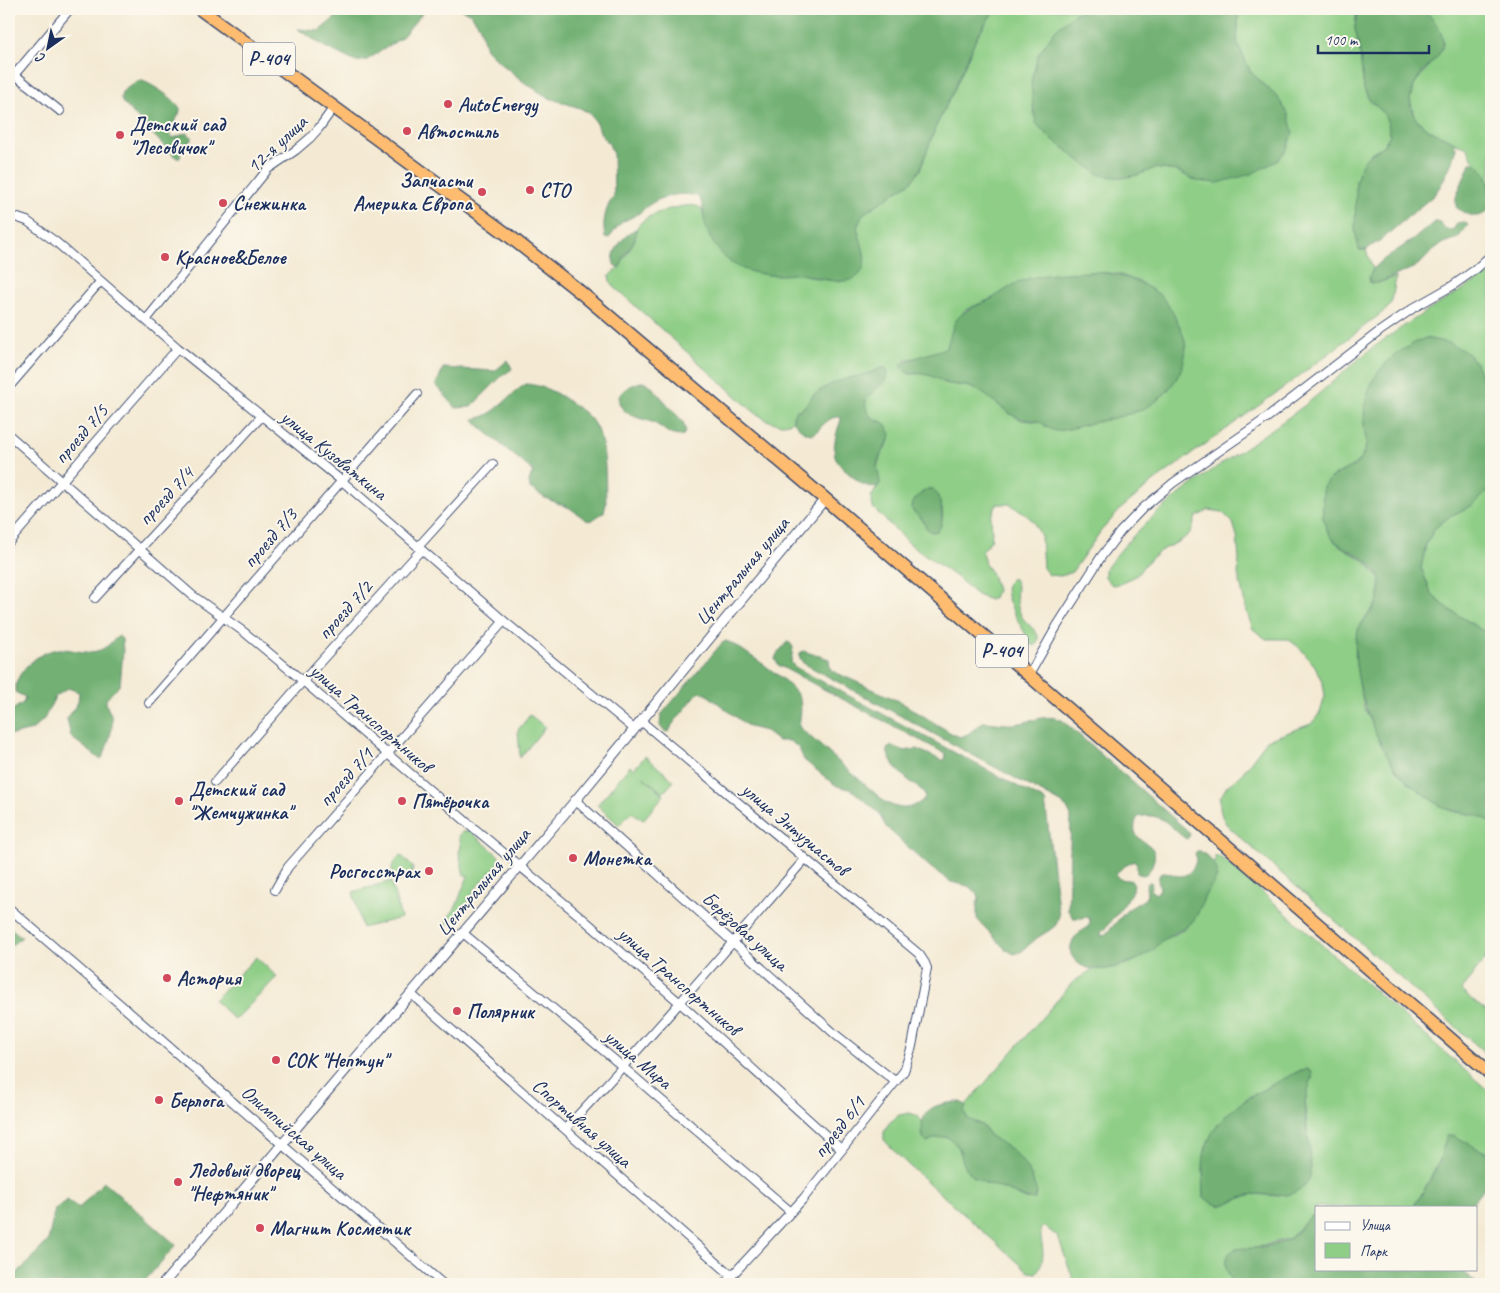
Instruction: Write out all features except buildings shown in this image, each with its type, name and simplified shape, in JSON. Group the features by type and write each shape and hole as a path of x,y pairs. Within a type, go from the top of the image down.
{"highway":[{"name":"Р-404","path":"200,9 542,260 825,499 1491,1074"}],"street":[{"path":"9,81 12,72 70,9"},
{"path":"12,72 60,111"},
{"name":"12-я улица","path":"146,320 268,169 303,145 320,128 334,107"},
{"name":"улица Кузоваткина","path":"11,218 27,221 39,229 178,348 342,481 504,621 634,729"},
{"path":"1029,674 1101,557 1120,532 1143,508 1173,483 1287,403 1380,331 1415,306 1452,286 1476,269 1491,255"},
{"path":"9,387 100,282"},
{"name":"проезд 7/5","path":"9,542 178,348"},
{"name":"проезд 7/3","path":"149,703 417,394"},
{"name":"проезд 7/4","path":"95,598 262,417"},
{"name":"улица Транспортников","path":"9,435 192,595 224,616 304,681 581,917 680,1003 842,1150"},
{"name":"проезд 7/2","path":"215,782 493,464"},
{"name":"Центральная улица","path":"163,1284 463,933 825,499"},
{"name":"проезд 7/1","path":"275,890 288,867 504,621"},
{"name":"улица Энтузиастов","path":"641,721 919,954 926,963"},
{"name":"Берёзовая улица","path":"575,800 836,1035 896,1082"},
{"path":"565,1129 680,1003 805,859"},
{"name":"Олимпийская улица","path":"9,908 443,1284"},
{"name":"улица Мира","path":"463,933 623,1067 791,1212"},
{"name":"проезд 6/1","path":"724,1284 808,1193 904,1070 910,1055 926,963"},
{"name":"Спортивная улица","path":"411,994 732,1276"}],"green space":[{"path":"340,9 426,9 401,38 367,60 356,62 325,47 298,29 319,31 337,16"},
{"path":"461,9 997,9 977,36 936,126 920,170 912,181 863,214 857,227 865,261 862,271 857,277 850,280 834,281 799,274 761,274 740,268 724,256 712,241 705,224 702,203 698,196 674,195 657,200 638,214 621,223 609,238 605,237 605,216 614,196 613,154 596,122 589,113 580,108 549,98 525,83 498,61 486,49 479,25 471,14"},
{"path":"997,9 1086,9 1074,14 1046,134 1057,142 1138,175 1154,168 1177,171 1197,181 1278,98 1250,71 1237,42 1239,9 1357,9 1355,28 1364,89 1370,101 1383,112 1388,123 1390,135 1383,146 1371,153 1356,181 1359,250 1366,250 1373,269 1369,277 1378,283 1396,277 1392,301 1387,309 1290,383 1153,482 1122,508 1101,531 1072,572 1061,576 1049,575 1043,568 1041,536 1033,521 1023,512 1009,504 997,504 991,517 991,540 982,552 985,564 992,574 997,590 994,598 990,600 977,595 960,580 910,544 873,508 871,497 880,483 877,467 889,441 881,421 874,419 869,414 865,404 866,400 888,374 881,369 813,395 803,408 797,410 793,415 793,421 782,424 772,422 753,411 613,286 609,276 620,267 633,244 636,229 642,221 664,211 691,205 701,209 704,218 730,262 747,270 767,275 799,273 818,279 840,281 865,259 857,227 863,214 912,181 920,170 936,126 977,36","holes":["1096,272 1118,274 1142,283 1076,426 1062,430 1045,426 1041,422 1022,420 1010,414 984,393 970,387 945,383 933,376 921,373 910,374 905,360 947,348 952,329 965,310 993,298 1014,285 1035,278 1065,273","928,489 933,489 943,512 939,526 931,532 920,517 921,493"]},
{"path":"1086,9 1239,9 1237,42 1250,71 1278,98 1288,114 1293,132 1287,149 1277,161 1251,174 1218,183 1197,181 1177,171 1155,168 1138,175 1122,178 1100,175 1046,134 1036,123 1033,107 1031,81 1038,55 1055,30 1074,14"},
{"path":"1357,9 1424,9 1439,28 1443,46 1438,56 1415,83 1410,100 1411,108 1419,123 1453,141 1456,148 1452,162 1434,195 1382,239 1366,250 1359,250 1355,231 1356,181 1362,163 1371,153 1383,146 1390,135 1388,123 1383,112 1370,101 1364,89 1355,28"},
{"path":"1424,9 1491,9 1491,198 1486,173 1475,163 1467,148 1427,129 1414,116 1410,99 1415,83 1433,61 1441,33"},
{"path":"137,81 143,81 154,86 170,98 180,109 170,135 174,138 186,133 192,137 192,140 181,148 180,158 172,154 122,102 122,92"},
{"path":"1470,163 1475,163 1486,173 1489,184 1491,207 1479,216 1470,215 1456,207 1456,197"},
{"path":"1434,222 1440,222 1443,227 1449,230 1454,229 1457,223 1464,222 1468,225 1458,238 1443,243 1413,268 1378,283 1370,283 1369,277 1373,269"},
{"path":"636,229 635,239 622,264 617,268 613,258 615,252 622,240"},
{"path":"1096,272 1128,278 1157,293 1167,304 1185,341 1185,357 1176,380 1166,393 1154,403 1138,411 1056,431 1040,422 1015,416 976,389 947,383 932,376 908,373 901,365 915,358 946,348 953,326 961,315 1013,285 1043,275"},
{"path":"1491,274 1491,408 1487,391 1365,412 1364,428 1367,443 1362,457 1354,465 1330,478 1323,498 1323,517 1327,530 1334,541 1367,562 1381,581 1378,601 1359,627 1356,638 1356,665 1364,707 1395,769 1440,806 1455,812 1484,816 1491,823 1491,951 1461,991 1491,1015 1491,1058 1239,836 1226,824 1222,816 1220,798 1227,786 1240,776 1267,740 1311,724 1320,713 1325,696 1323,684 1315,666 1301,649 1288,639 1266,639 1253,629 1247,613 1238,574 1237,536 1233,523 1222,512 1209,510 1196,517 1191,532 1182,540 1160,551 1145,564 1137,575 1112,585 1105,577 1105,570 1125,544 1148,521 1199,480 1305,405 1366,353 1394,333 1451,296"},
{"path":"1425,338 1450,343 1467,353 1476,363 1487,391 1491,408 1491,488 1473,505 1450,516 1435,528 1426,544 1421,568 1432,595 1450,610 1491,636 1491,823 1479,816 1445,808 1438,804 1404,778 1387,755 1365,706 1360,688 1355,654 1357,634 1361,624 1377,603 1381,581 1368,562 1340,545 1329,535 1323,517 1323,486 1335,475 1356,464 1364,453 1366,442 1364,411 1367,396 1378,372 1398,353"},
{"path":"508,360 512,369 502,376 471,407 456,408 436,385 443,368 495,371"},
{"path":"886,368 888,374 884,382 866,400 866,406 872,418 885,423 891,434 877,464 880,484 872,487 858,481 838,462 834,447 841,417 829,420 814,434 802,430 793,421 796,412 804,407 813,396 829,385"},
{"path":"641,382 648,383 683,422 686,432 682,436 677,436 654,423 632,415 621,406 619,396 622,392 630,386"},
{"path":"526,384 543,387 558,395 585,413 596,427 603,448 606,504 604,512 591,521 586,520 570,508 545,498 530,488 529,482 533,471 480,427 474,419 495,410"},
{"path":"1491,488 1491,636 1450,610 1432,595 1421,568 1426,544 1435,528 1450,516 1473,505"},
{"path":"928,489 933,489 940,501 941,523 939,529 935,532 928,530 922,520 912,510 915,500"},
{"path":"1013,578 1017,586 1017,602 1020,613 1023,619 1037,633 1038,641 1035,646 1030,644 1008,599 1006,590 1008,583"},
{"path":"119,636 122,639 123,652 120,685 106,699 111,715 112,728 101,760 71,737 67,719 78,702 79,692 68,688 55,697 44,719 32,730 9,734 9,712 23,703 25,697 15,692 16,684 23,670 29,664 43,654 58,649 87,652 101,650"},
{"path":"726,641 759,661 789,685 800,700 799,727 885,802 896,807 905,808 925,799 924,792 907,779 892,763 887,749 892,746 904,751 917,749 941,760 945,760 946,754 778,665 775,659 787,642 793,647 791,662 795,667 1045,801 1059,916 1056,925 1021,952 1014,954 1005,949 977,919 979,898 977,893 968,886 951,882 930,867 886,827 879,813 852,790 837,786 804,760 799,748 790,741 778,741 765,731 749,727 706,694 701,692 697,694 670,730 668,732 664,731 660,726 661,715 722,643"},
{"path":"803,651 829,659 832,671 899,701 960,737 968,734 983,722 1011,724 1050,717 1062,720 1188,831 1190,835 1187,839 1183,837 1168,823 1158,817 1138,817 1135,824 1135,832 1154,852 1152,866 1144,875 1140,874 1137,873 1137,865 1134,861 1116,873 1117,877 1132,881 1134,885 1124,904 1101,933 1101,936 1105,935 1127,910 1145,899 1147,893 1146,886 1149,882 1152,883 1150,890 1156,894 1160,889 1158,880 1160,874 1166,872 1182,876 1190,872 1195,865 1195,853 1200,851 1212,862 1216,868 1217,875 1192,922 1163,940 1152,951 1134,961 1099,969 1088,968 1079,964 1072,956 1071,946 1076,937 1090,922 1089,918 1086,917 1073,918 1068,910 1071,816 1067,808 803,663 799,656"},
{"path":"530,715 545,727 520,758 518,730"},
{"path":"645,756 674,781 663,793 642,776 664,795 643,820 632,812 619,825 597,805 630,766 634,769"},
{"path":"470,831 499,856 499,863 474,890 471,899 446,926 444,925 457,904 468,875 464,875 459,852 461,846 459,836 462,832"},
{"path":"401,855 413,867 411,880 394,881 392,866"},
{"path":"1215,856 1218,856 1232,866 1491,1093 1491,1153 1480,1150 1453,1135 1414,1206 1315,1206 1315,1215 1311,1216 1290,1238 1256,1248 1237,1249 1227,1256 1227,1270 1234,1284 1075,1284 1058,1237 1044,1226 1040,1230 1043,1253 1042,1263 1036,1273 1029,1272 906,1163 884,1140 884,1132 889,1123 899,1115 910,1113 918,1116 923,1123 922,1135 927,1142 935,1138 947,1137 954,1141 959,1148 966,1168 974,1177 1028,1200 998,1142 989,1135 982,1125 968,1119 964,1112 966,1105 1073,982 1093,969 1107,969 1130,963 1152,951 1164,939 1187,927 1197,914 1205,895 1216,878 1215,866 1212,861 1216,863","holes":["1308,1069 1312,1073 1312,1079 1307,1091 1305,1104 1310,1163 1309,1177 1304,1186 1279,1196 1252,1194 1220,1206 1204,1197 1203,1168 1206,1148 1247,1098 1301,1070"]},
{"path":"391,881 401,918 362,928 353,892"},
{"path":"9,927 22,937 9,947"},
{"path":"256,957 277,977 235,1020 214,1000"},
{"path":"1307,1069 1312,1073 1305,1103 1311,1158 1310,1176 1307,1182 1291,1194 1249,1195 1221,1205 1210,1202 1204,1197 1204,1159 1206,1147 1212,1133 1221,1120 1245,1100 1301,1070"},
{"path":"960,1102 966,1105 964,1112 968,1119 982,1125 989,1135 1012,1150 1022,1161 1032,1177 1037,1193 1034,1200 1024,1198 976,1178 964,1164 957,1145 947,1137 935,1138 927,1142 924,1140 923,1122 929,1110 942,1104"},
{"path":"1453,1135 1480,1150 1491,1153 1491,1178 1471,1206 1414,1206 1436,1168 1447,1136"},
{"path":"104,1182 176,1245 142,1284 10,1284 10,1281 48,1241 55,1209 67,1200 79,1208"},
{"path":"1315,1215 1315,1270 1460,1270 1478,1284 1234,1284 1226,1265 1226,1260 1231,1252 1239,1248 1268,1246 1287,1240 1311,1216"}],"place":[{"name":"AutoEnergy","path":"448,104"},
{"name":"Автостиль","path":"407,131"},
{"name":"Детский сад \"Лесовичок\"","path":"120,135"},
{"name":"СТО","path":"530,190"},
{"name":"Запчасти Америка Европа","path":"482,192"},
{"name":"Снежинка","path":"223,203"},
{"name":"Красное&Белое","path":"165,257"},
{"name":"Детский сад \"Жемчужинка\"","path":"179,801"},
{"name":"Пятёрочка","path":"402,801"},
{"name":"Монетка","path":"573,858"},
{"name":"Росгосстрах","path":"429,871"},
{"name":"Астория","path":"167,978"},
{"name":"Полярник","path":"457,1011"},
{"name":"СОК \"Нептун\"","path":"276,1060"},
{"name":"Берлога","path":"159,1100"},
{"name":"Ледовый дворец \"Нефтяник\"","path":"178,1182"},
{"name":"Магнит Косметик","path":"260,1228"}]}
